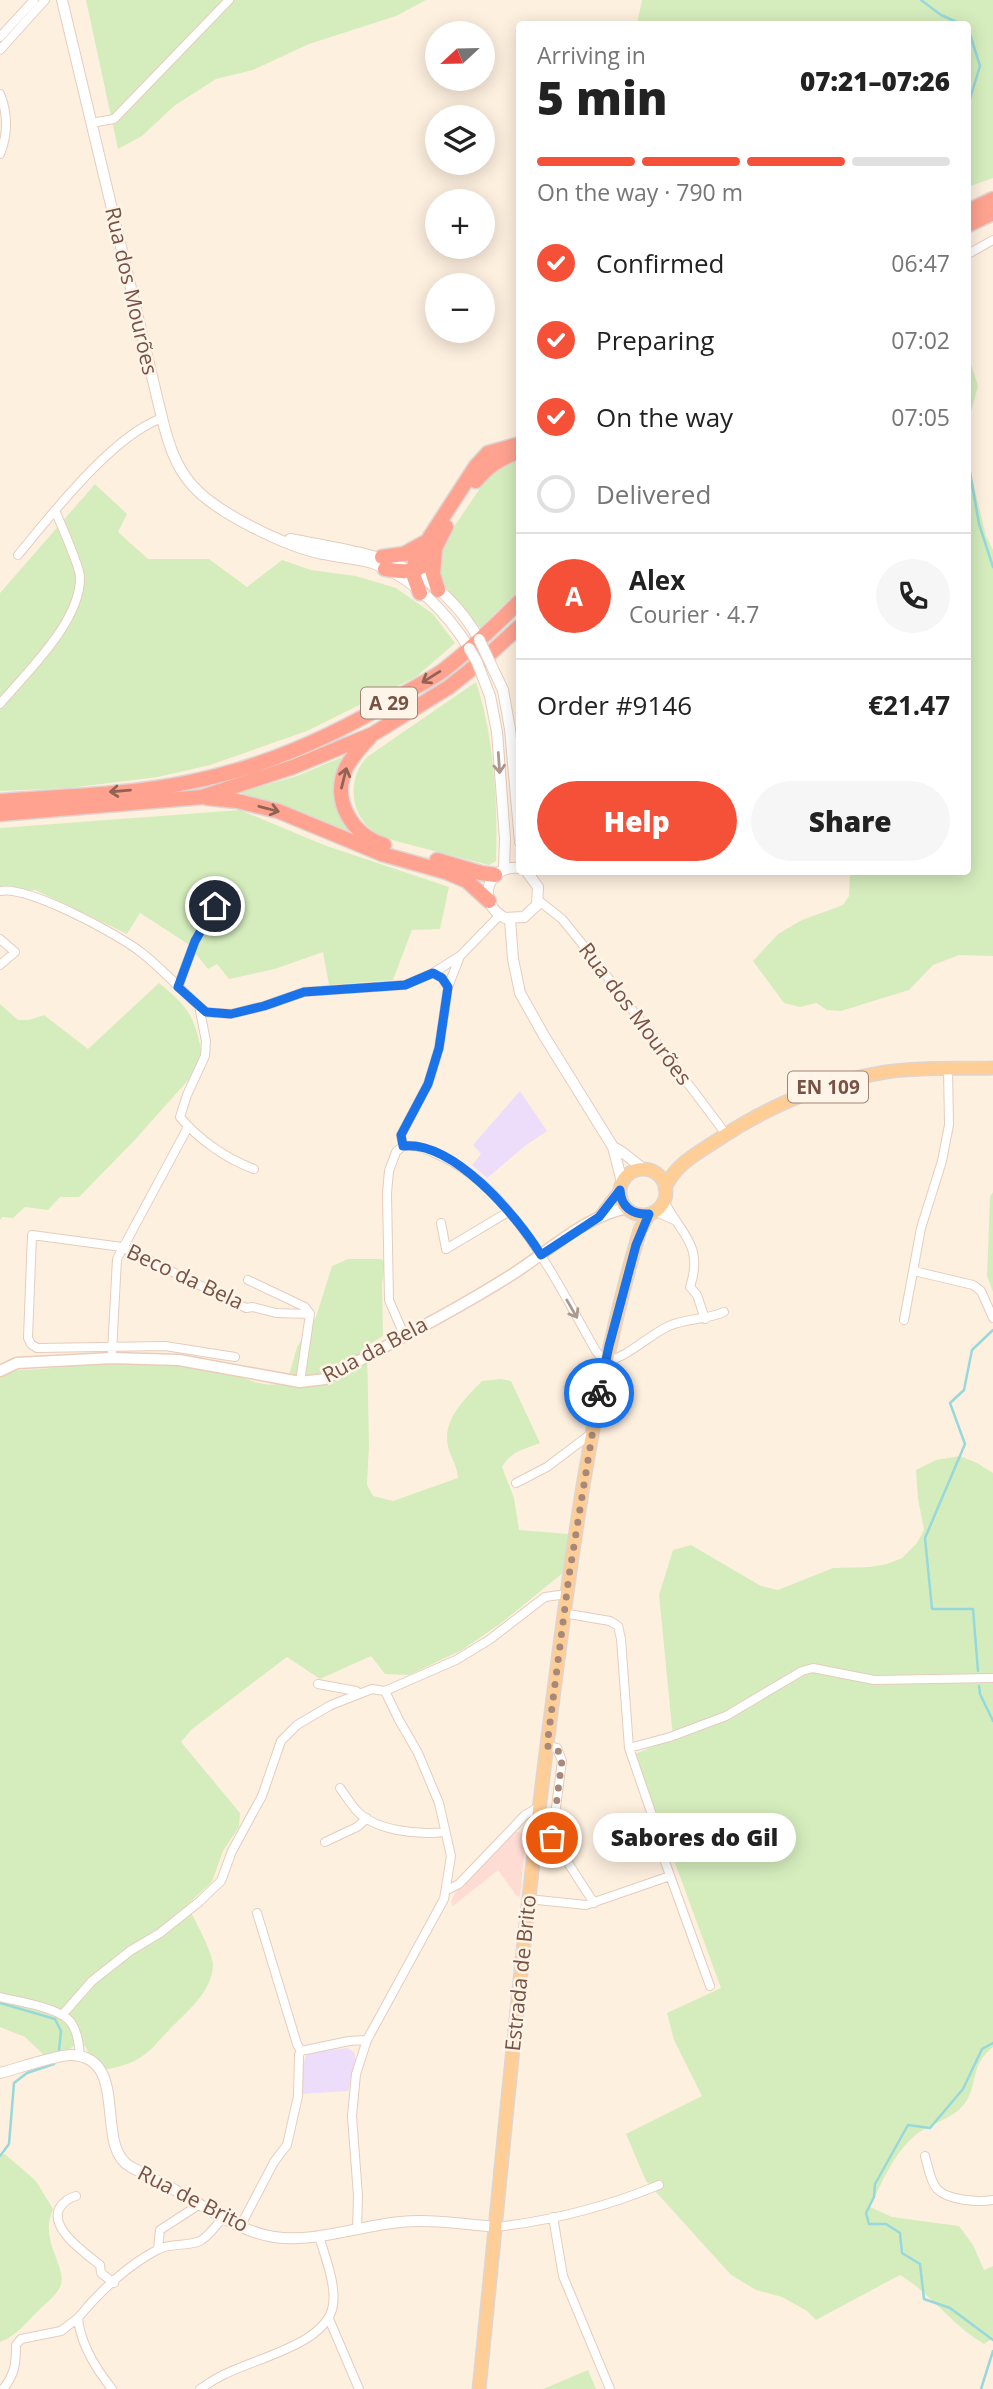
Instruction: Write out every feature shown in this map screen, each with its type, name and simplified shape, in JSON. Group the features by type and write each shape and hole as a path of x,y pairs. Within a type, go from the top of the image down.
{"highway":[{"path":"971,210 993,199"},
{"path":"971,223 993,212"},
{"path":"438,590 433,575 432,544 476,466 488,453 516,445"},
{"path":"420,593 413,571 415,560 432,544 487,467 500,458 516,454"},
{"path":"383,563 432,544"},
{"path":"383,563 402,573 413,571"},
{"name":"A 29","path":"0,801 127,791 188,783 286,755 331,736 439,673 516,605"},
{"name":"A 29","path":"0,814 202,797 293,767 373,734 449,687 516,630"},
{"path":"373,734 351,759 342,777 345,811 358,831 376,843 481,873 499,872"},
{"path":"202,797 237,801 278,811 382,854 446,872 467,881 489,901"}],"main road":[{"name":"EN 109","path":"651,1213 680,1164 782,1102 885,1073 993,1068"},
{"name":"EN 109","path":"621,1186 631,1172 680,1164"},
{"path":"648,1170 658,1175 664,1194"},
{"name":"Rua da Bela","path":"0,1371 17,1363 112,1352 179,1360 300,1382 325,1378 516,1272 599,1217 621,1186"},
{"path":"621,1186 620,1197 640,1230"},
{"name":"Rua da Bela","path":"599,1217 630,1211"},
{"path":"630,1211 651,1213"},
{"name":"Estrada de Brito","path":"479,2389 538,1807 566,1594 605,1362 640,1230 651,1213"}],"street":[{"path":"0,37 34,0"},
{"path":"0,50 45,0"},
{"name":"Rua dos Mourões","path":"62,0 162,418 177,464 192,486 207,499 272,536 383,563 444,612 477,662 490,696 497,732 505,839 499,872 489,884 489,901"},
{"path":"91,124 114,120 229,0"},
{"path":"0,94 6,115 6,132 0,154"},
{"path":"971,252 993,240"},
{"path":"18,555 69,492 118,447 150,422 162,418"},
{"path":"0,704 55,638 75,602 80,575 55,510"},
{"path":"413,571 454,603 470,623 489,656 503,690 510,729 516,797"},
{"path":"499,872 516,869"},
{"path":"0,891 31,895 106,930 142,953 206,1012 231,1014 304,992 405,985 433,973 460,956 505,917 528,915 538,900 539,891 537,882 530,875"},
{"name":"Rua dos Mourões","path":"538,900 562,919 588,951 726,1134"},
{"path":"489,901 505,917 515,974 527,1009 613,1147 621,1186"},
{"path":"178,987 195,941 215,906"},
{"path":"0,939 15,952 0,965"},
{"path":"403,1146 401,1135 428,1084 439,1048 448,987 460,956"},
{"path":"433,973 442,978 448,987"},
{"path":"199,1006 206,1041 205,1056 180,1117 188,1127 233,1161 254,1169"},
{"path":"904,1320 921,1228 943,1161 949,1125 948,1069"},
{"path":"112,1352 117,1259 188,1127"},
{"path":"404,1335 390,1300 387,1193 389,1171 396,1152 403,1146 417,1145 465,1167 509,1212 529,1236 596,1352 605,1362 653,1338 664,1328 723,1312"},
{"path":"613,1147 622,1150 632,1162 648,1170"},
{"path":"664,1194 676,1221 692,1244 695,1259 690,1287 697,1295 705,1319"},
{"path":"441,1223 446,1249 509,1212"},
{"path":"651,1213 676,1221"},
{"name":"Beco da Bela","path":"31,1345 28,1338 32,1235 122,1247 246,1308 253,1307 276,1313 310,1314"},
{"path":"914,1271 973,1285 981,1291 993,1318"},
{"path":"248,1280 305,1307 310,1314 300,1382"},
{"name":"Rua da Bela","path":"31,1345 37,1348 112,1352 164,1346 235,1357"},
{"path":"516,1483 547,1467 592,1433"},
{"path":"63,2014 92,1981 130,1951 160,1933 221,1881 232,1852 262,1796 281,1741 297,1725 331,1705 359,1693 372,1689 386,1691 456,1660 489,1640 545,1597 566,1594"},
{"path":"564,1613 610,1621 618,1626 629,1748 661,1841 670,1876 710,1986"},
{"path":"629,1748 670,1737 726,1716 802,1671 813,1668 874,1680 993,1678"},
{"path":"318,1684 359,1693"},
{"path":"357,2229 358,2196 352,2116 356,2074 367,2040 426,1934 447,1890 451,1856 439,1803 418,1753 386,1691"},
{"path":"547,1746 557,1748 562,1760 552,1838 594,1903"},
{"path":"340,1788 357,1812 367,1818 401,1832 444,1832"},
{"path":"447,1890 459,1884 525,1815 538,1807"},
{"path":"325,1842 357,1828 367,1818"},
{"path":"528,1899 586,1905 670,1876"},
{"path":"257,1913 301,2051"},
{"path":"0,1997 63,2014 71,2021 77,2034 80,2057 71,2054 0,2073"},
{"path":"301,2051 367,2040"},
{"path":"241,2225 274,2162 287,2144 298,2096 301,2051"},
{"name":"Rua de Brito","path":"80,2057 86,2058 97,2067 106,2083 114,2145 124,2163 223,2218 274,2237 319,2236 401,2222 438,2221 495,2227"},
{"path":"925,2156 938,2190 960,2199 993,2200"},
{"path":"495,2227 554,2217 614,2201 659,2185"},
{"path":"76,2196 62,2203 57,2215 58,2224 78,2247 100,2265 102,2273 114,2283"},
{"path":"158,2249 160,2230 200,2204"},
{"path":"554,2217 563,2276 610,2389"},
{"path":"3,2389 12,2378 16,2366 16,2345 21,2339 61,2331 128,2269 158,2249 202,2240 223,2218"},
{"path":"200,2389 223,2375 302,2342 329,2319 333,2305 333,2288 319,2236"},
{"path":"78,2318 79,2328 90,2355 112,2389"},
{"path":"329,2319 359,2389"}],"shaded area":[{"path":"520,1091 547,1131 487,1178 472,1165 481,1154 473,1145"},
{"path":"515,1831 526,1835 520,1897 498,1870 453,1906 451,1902 459,1886"},
{"path":"347,2048 354,2052 356,2061 348,2091 301,2094 302,2068 309,2053"}],"green space":[{"path":"86,0 426,0 396,16 309,44 253,70 216,79 174,106 142,136 118,149"},
{"path":"642,0 993,0 993,178 971,186 971,21 638,21"},
{"path":"971,364 978,386 971,412"},
{"path":"516,461 516,593 480,628 445,586 439,570 443,543 491,472"},
{"path":"971,474 986,536 993,550 993,956 959,955 933,965 909,990 841,1011 827,1010 816,1003 800,1007 784,1003 753,961 778,934 802,920 843,905 849,896 850,875 971,875"},
{"path":"95,484 127,514 118,532 148,559 209,559 247,587 282,560 311,570 356,576 396,588 433,614 455,643 416,677 307,731 210,765 158,777 69,788 0,791 0,593"},
{"path":"476,682 491,747 495,794 496,861 489,865 391,840 373,831 358,812 354,789 355,778 367,757"},
{"path":"347,755 336,781 336,804 346,826 367,845 242,798 241,792 297,776"},
{"path":"240,810 324,845 449,887 440,929 412,930 393,980 329,985 323,952 275,969 229,979 217,964 208,969 188,944 140,913 127,934 35,890 0,895 0,828"},
{"path":"159,983 179,1000 194,1023 203,1058 191,1077 79,1197 60,1197 48,1210 25,1207 13,1218 2,1217 0,1220 0,1004 18,1020 44,1015 88,1049"},
{"path":"993,1192 993,1292 987,1276 990,1197"},
{"path":"348,1259 381,1259 385,1262 382,1284 383,1336 367,1346 367,1485 373,1496 393,1501 458,1478 447,1437 448,1427 456,1410 482,1381 511,1381 540,1443 513,1454 502,1467 514,1498 519,1530 569,1534 564,1572 500,1624 462,1650 409,1675 385,1674 371,1656 320,1679 287,1657 191,1730 181,1742 240,1813 239,1827 223,1851 212,1882 187,1905 212,1958 209,1984 190,2009 151,2049 134,2061 97,2070 85,2046 75,2045 57,2058 46,2057 25,2037 0,2027 0,1378 19,1370 106,1363 150,1363 215,1369 260,1383 287,1382 297,1347 316,1317 332,1266"},
{"path":"960,1456 993,1473 993,2047 981,2060 971,2092 962,2107 913,2137 888,2170 870,2207 892,2217 959,2226 973,2245 984,2270 993,2266 993,2338 984,2344 900,2275 816,2320 807,2311 782,2297 756,2290 731,2275 646,2181 626,2134 702,2096 674,2040 667,2013 721,1988 635,1754 673,1738 659,1595 673,1550 691,1545 761,1586 778,1590 833,1568 887,1564 902,1558 917,1543 924,1530 916,1470 936,1460"},
{"path":"5,2154 36,2181 53,2209 49,2232 62,2279 53,2297 16,2333 0,2342 0,2155"},
{"path":"588,2370 596,2389 543,2389"}],"waterway":[{"path":"921,0 954,21"},
{"path":"971,38 980,66 971,95"},
{"path":"971,478 979,524 993,567"},
{"path":"978,1671 973,1609 932,1609 925,1538 965,1444 950,1403 964,1390 972,1350 993,1330"},
{"path":"979,1686 993,1721"},
{"path":"0,2003 55,2019 61,2031 59,2050"},
{"path":"993,2043 982,2049 963,2089 930,2128 908,2125 875,2184 874,2197 866,2213 869,2224 886,2224 900,2233 902,2253 920,2264 924,2299 950,2308 993,2340"},
{"path":"0,2156 9,2144 14,2083 27,2073 54,2064"},
{"path":"981,2389 993,2351"}],"way so far":[{"path":"552,1838 562,1760 557,1748 547,1746 569,1576 599,1393"}],"place":[{"name":"Sabores do Gil","path":"552,1838"}],"route":[{"path":"215,906 195,941 178,987 206,1012 231,1014 304,992 405,985 433,973 442,978 448,987 439,1048 428,1084 401,1135 403,1146 417,1145 465,1167 509,1212 541,1255 599,1217 620,1190 620,1197 627,1208 634,1213 649,1214 640,1230 599,1393"}]}
